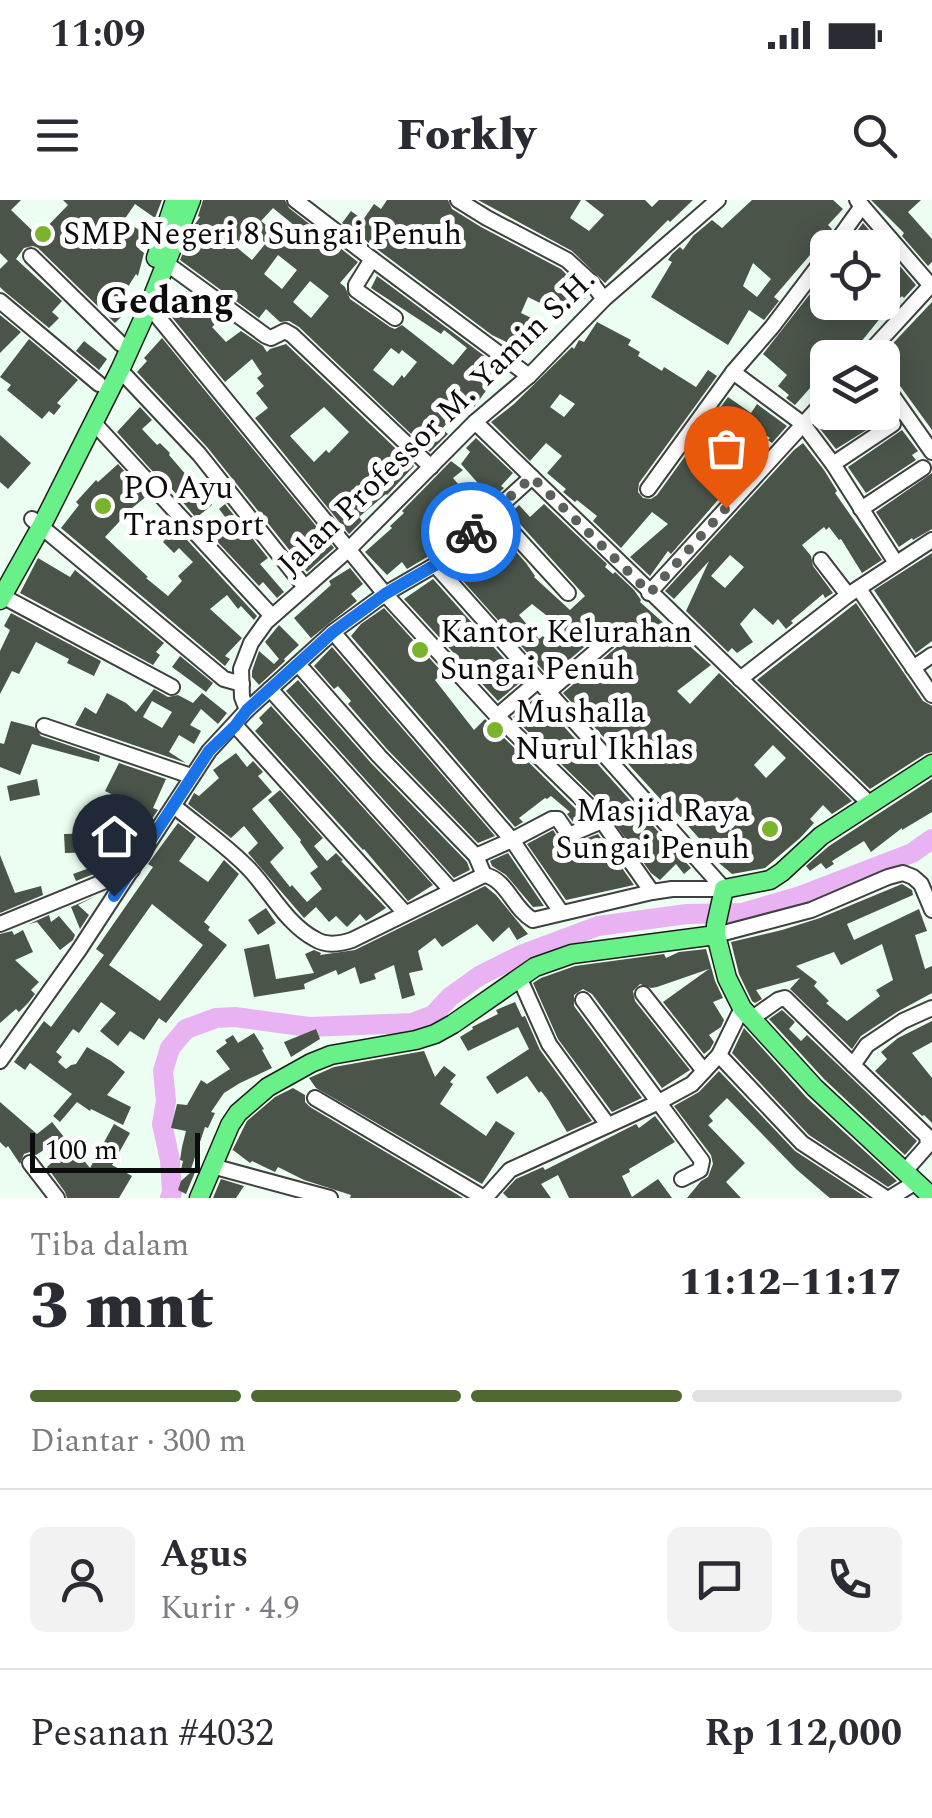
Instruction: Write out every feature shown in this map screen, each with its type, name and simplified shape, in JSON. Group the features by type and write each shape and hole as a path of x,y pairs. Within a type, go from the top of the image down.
{"main road":[{"path":"1,591 120,370 149,295 175,200"},
{"path":"37,522 100,384 166,262 190,200"},
{"path":"199,1198 230,1125 268,1087 331,1055 435,1034 535,967 719,914 782,872 821,836 932,764"},
{"path":"719,914 727,978 747,1014 840,1112 932,1197"}],"street":[{"path":"295,200 529,376"},
{"path":"458,200 567,260 604,299"},
{"name":"Jalan Professor M. Yamin S.H.","path":"247,710 242,669 251,643 272,616 349,549 604,299 718,200"},
{"path":"842,230 859,203 932,285 881,340"},
{"path":"31,256 121,344"},
{"path":"372,259 356,290 394,318"},
{"path":"166,262 266,336 271,338 285,331 292,335 431,467"},
{"path":"648,489 733,372 810,277"},
{"path":"149,295 385,594 497,716 602,821 652,892"},
{"path":"0,302 100,384"},
{"path":"120,370 199,454 304,586"},
{"path":"733,372 803,424 896,563"},
{"path":"900,406 932,452"},
{"path":"650,593 810,417"},
{"path":"475,422 870,804"},
{"path":"94,423 272,616"},
{"path":"833,464 883,430"},
{"path":"861,509 922,468"},
{"path":"0,1060 79,950 209,751 247,710 333,632 385,594 435,565 532,477"},
{"path":"493,511 568,594"},
{"path":"37,522 224,678 242,684"},
{"path":"740,679 853,592 932,540"},
{"path":"821,560 853,592 932,695"},
{"path":"435,565 543,687 719,914"},
{"path":"1,591 172,687"},
{"path":"333,632 512,840 561,912"},
{"path":"497,716 610,639"},
{"path":"913,668 932,655"},
{"path":"298,664 379,756 476,856 484,875"},
{"path":"270,690 450,890"},
{"path":"44,726 191,776"},
{"path":"235,726 405,913"},
{"path":"174,806 249,868 295,923 314,939 328,944 342,944 484,875 497,880 527,918 538,920 672,889 719,914 812,910 888,876 903,874 921,884 932,910"},
{"path":"476,856 552,819 558,819 568,835 602,821"},
{"path":"0,924 132,870"},
{"path":"520,977 550,1044 608,1125"},
{"path":"644,994 704,1072"},
{"path":"315,1098 484,1198 510,1170 692,1084 719,1055 747,1014 785,998 926,1133 930,1144 910,1177 888,1198 802,1143 719,1055"},
{"path":"583,1000 702,1161 700,1170 682,1179"},
{"path":"853,1065 867,1045 903,1020 932,1008"},
{"path":"30,1163 57,1198"},
{"path":"212,1166 330,1198"}],"building":[{"path":"0,200 21,200 11,210 38,236 68,205 63,200 162,200 155,218 135,204 124,220 148,236 139,249 144,253 138,276 116,306 124,314 115,323 33,246 24,248 16,259 62,301 52,312 59,318 49,328 4,291 0,287 0,269 8,261 0,253"},
{"path":"203,200 285,200 289,208 358,262 340,283 350,299 390,327 402,325 453,365 467,348 444,330 441,334 371,288 377,276 502,369 474,407 455,396 447,404 456,412 442,429 448,434 430,452 299,327 289,321 280,322 266,309 259,318 180,260","holes":["273,208 295,226 285,240 261,221","248,229 266,243 252,260 235,246","278,255 297,270 282,289 264,274","310,281 329,296 311,318 293,302","391,348 399,354 402,350 417,362 393,386 373,370"]},
{"path":"387,200 448,200 452,209 481,227 561,269 588,296 560,319 548,307 528,297 521,313 550,327 545,336 531,328 521,349 492,335 342,223 351,211 363,220 374,204 381,209"},
{"path":"478,200 581,200 570,218 589,231 604,215 585,200 645,200 652,207 659,200 693,200 605,283 572,251"},
{"path":"752,200 833,200 843,209 828,225 831,230 810,230 810,255 774,297 779,301 764,320 749,310 728,345 651,297 672,262 668,260 672,254 680,247 683,250 712,220 722,228","holes":["753,263 771,279 757,297 743,286"]},
{"path":"871,200 921,200 908,212 932,239 932,262 928,266 902,236 904,233"},
{"path":"900,266 916,285 900,298"},
{"path":"186,291 222,317 212,327 226,342 241,331 267,352 286,344 414,466 359,517 362,521 349,534 255,418 268,408 256,393 264,386 257,378 262,374 252,359 225,382 166,310","holes":["324,407 349,432 314,462 290,436"]},
{"path":"810,294 810,320 879,320 863,340 810,340 810,388 795,405 778,386 787,375 763,354"},
{"path":"932,302 932,430 900,386 900,340 896,340"},
{"path":"0,315 21,332 0,353"},
{"path":"597,322 631,340 628,345 640,352 638,356 696,387 708,370 717,376 639,483 638,492 643,498 657,495 728,397 751,413 757,404 787,426 772,443 754,428 739,441 750,453 738,466 744,470 671,554 668,551 650,576 630,557 668,524 652,512 621,548 593,521 597,516 563,492 566,489 547,473 562,456 546,443 530,461 491,422 574,349 579,340 584,342","holes":["560,394 575,404 564,417 550,407"]},
{"path":"162,338 334,548 307,572 207,447 137,372"},
{"path":"29,339 78,380 57,403 61,406 54,415 49,411 42,419 7,390 11,385 0,377"},
{"path":"84,341 107,359 99,370 76,351"},
{"path":"140,407 152,420 142,429 170,453 212,505 196,518 117,432"},
{"path":"821,430 866,430 836,449"},
{"path":"902,430 918,451 912,455 916,460 866,493 848,467"},
{"path":"0,435 31,463 8,489 0,482"},
{"path":"476,438 513,473 492,499 461,464 470,452 466,448"},
{"path":"803,443 882,560 862,573 841,539 824,527 802,545 833,593 825,598 823,594 786,629 778,619 773,625 754,608 740,624 753,642 737,653 732,648 728,652 686,611 709,561 674,599 665,591","holes":["730,555 744,567 725,588 711,576"]},
{"path":"451,461 463,470 453,478 480,510 429,556 407,569 402,562 387,575 365,552 392,528 402,511"},
{"path":"118,464 147,496 105,537 168,596 182,581 178,576 193,562 179,548 174,553 163,542 176,528 257,616 254,620 241,606 238,609 227,595 210,609 242,638 225,656 230,659 225,666 61,528 79,505 76,502"},
{"path":"932,473 932,529 899,547 876,512"},
{"path":"225,504 268,558 260,564 284,592 277,598 263,582 259,586 212,536 229,522 219,509"},
{"path":"544,504 607,564 605,567 634,590 640,602 711,665 677,691 690,704 719,673 852,801 832,814 823,805 810,819 814,823 765,868 732,874 719,863 563,693 618,646 617,631 603,631 549,677 454,571 495,528 534,577 570,610 585,596 510,513 519,505 530,517","holes":["532,604 565,630 550,644 543,636 539,639 519,615","773,745 786,758 766,778 754,765","737,797 749,810 730,831 717,814"]},
{"path":"932,553 932,641 916,653 874,590"},
{"path":"38,558 70,577 75,570 164,643 156,652 160,655 153,665 20,593"},
{"path":"350,568 363,584 351,594 357,601 311,638 294,618 331,585 329,581"},
{"path":"433,579 523,680 498,701 404,599"},
{"path":"856,603 923,701 932,706 932,752 870,789 757,680"},
{"path":"384,608 443,673 435,680 474,730 485,719 584,817 573,822 567,814 570,812 551,796 519,818 523,822 515,827 351,636"},
{"path":"11,613 101,661 94,676 36,642 19,674 12,671 0,694 0,651 10,630 4,626"},
{"path":"279,625 299,645 259,685 252,671 259,651 274,664 279,659 265,642"},
{"path":"332,647 495,836 478,843 387,749 348,704 351,701 338,686 334,689 314,666"},
{"path":"180,656 213,683 206,692 172,667"},
{"path":"298,680 467,862 470,870 454,878 286,691"},
{"path":"154,689 193,703 202,693 227,713 218,724 201,709 190,725 201,731 194,744 179,735 169,752 186,763 75,725 85,707 96,714 107,693 136,712","holes":["152,701 172,712 162,728 143,717"]},
{"path":"537,696 691,868 684,874 676,864 660,880 651,873 596,798 513,717"},
{"path":"271,706 433,885 408,901 255,731 263,723 259,718"},
{"path":"11,721 100,756 99,762 32,744 20,775 0,767 0,743 4,744"},
{"path":"236,753 247,767 253,761 263,772 258,776 272,792 252,809 284,848 270,862 290,887 307,902 322,889 310,873 318,867 268,800 280,790 323,838 314,846 327,861 336,853 386,908 366,921 360,914 347,927 336,916 329,922 316,907 304,918 248,853 258,843 244,826 231,838 188,804 194,793 199,796 219,778 213,770"},
{"path":"119,763 166,779 153,808 158,810 149,823 137,817 132,830 103,818 113,795 105,791"},
{"path":"37,779 40,795 10,801 7,786"},
{"path":"932,779 932,812 902,828 871,852 864,841 826,869 821,863 810,871 806,866 829,846"},
{"path":"178,823 196,837 179,861 208,882 224,860 239,874 204,922 227,945 166,1023 159,1018 144,1040 130,1031 118,1046 100,1031 116,1013 101,1002 79,1033 73,1029 56,1052 62,1057 58,1062 66,1069 76,1064 87,1047 111,1061 125,1072 107,1095 131,1107 123,1125 77,1102 60,1122 53,1116 72,1094 30,1063 25,1070 14,1062 44,1021 51,1027 104,955 96,949 153,867 148,864","holes":["152,904 203,945 160,1001 109,965"]},
{"path":"553,830 568,845 598,834 634,885 566,900 527,844"},
{"path":"98,833 98,852 65,853 64,834"},
{"path":"508,853 544,906 533,907 506,875 492,866 490,861"},
{"path":"0,855 15,893 41,886 43,895 0,913"},
{"path":"122,856 124,862 76,881 73,874"},
{"path":"902,884 913,895 847,924 854,940 919,909 927,931 915,935 925,969 932,966 932,993 861,1036 852,1049 790,989 800,978 756,990 762,999 752,1001 739,974 731,942 820,918","holes":["882,944 893,980 876,990 880,996 847,1021 826,1003 829,1001 814,986 817,982 796,966 834,952 841,965"]},
{"path":"485,886 528,934 517,940 509,927 493,942 477,924 442,947 435,938 418,951 423,970 409,973 415,995 402,999 394,965 374,974 376,979 360,984 355,967 338,975 336,970 304,984 305,989 254,997 244,949 269,944 276,979 314,973 305,954 314,950 320,955 355,950"},
{"path":"96,896 78,905 89,915 80,929 71,907"},
{"path":"266,908 276,923 258,935 248,920"},
{"path":"49,915 51,922 59,916 75,935 60,950 37,922 29,924"},
{"path":"23,930 33,952 15,960 39,982 31,990 35,994 28,1003 0,1023 0,934 12,931 14,935"},
{"path":"706,949 723,998 713,1002 724,1020 709,1035 714,1042 704,1054 663,1002 709,969 657,987 640,984 633,991 635,1001 690,1070 662,1088 592,994 583,989 574,995 574,1006 642,1098 612,1112 558,1039 533,983 575,966 664,954 666,958"},
{"path":"515,1002 540,1050 592,1121 567,1132 548,1100 527,1076 497,1094 486,1077 529,1049 518,1027 468,1051 460,1037 498,1014 496,1010"},
{"path":"782,1010 795,1022 789,1029 801,1041 807,1035 917,1141 905,1155 824,1079 769,1019"},
{"path":"932,1021 932,1042 912,1053 932,1078 932,1123 875,1071 887,1059 881,1052 898,1038"},
{"path":"744,1028 806,1097 897,1181 888,1187 809,1135 732,1053"},
{"path":"316,1029 320,1039 291,1057 284,1042"},
{"path":"254,1033 272,1068 224,1093 211,1112 215,1113 208,1128 205,1127 190,1172 198,1165 186,1194 178,1190 190,1173 181,1170 180,1160 186,1131 171,1128 177,1104 187,1105 201,1080 207,1084 230,1069 216,1051 227,1043 225,1040 233,1035 238,1043"},
{"path":"424,1051 435,1077 444,1066 456,1075 440,1104 486,1136 496,1121 515,1133 482,1184 316,1088 309,1078 334,1067"},
{"path":"719,1071 795,1151 867,1198 830,1198 727,1098 709,1116 713,1121 708,1125 745,1163 726,1182 741,1198 687,1198 708,1177 713,1164 711,1155 674,1106 699,1092"},
{"path":"293,1088 305,1095 310,1107 463,1198 350,1198 351,1195 278,1167 275,1172 250,1163 232,1151 247,1121 275,1097"},
{"path":"0,1102 37,1134 52,1122 64,1137 36,1155 24,1154 20,1164 8,1146 0,1142"},
{"path":"655,1116 675,1142 622,1176 632,1197 658,1179 672,1198 569,1198 558,1175 541,1184 551,1198 508,1198 503,1193 516,1179 543,1167 545,1170 636,1124 639,1128"},
{"path":"114,1124 130,1133 112,1165 132,1176 119,1198 67,1198 47,1167 71,1145 90,1168"},
{"path":"221,1179 244,1186 236,1198 213,1198"}],"waterway":[{"path":"170,1198 170,1160 162,1124 166,1101 163,1071 170,1048 186,1029 216,1018 235,1017 309,1027 412,1023 433,1015 479,976 523,954 598,926 687,914 742,913 800,896 912,853 932,839"}],"way so far":[{"path":"471,532 532,477 650,593 726,508"}],"place":[{"name":"SMP Negeri 8 Sungai Penuh","path":"43,234"},
{"name":"PO Ayu Transport","path":"103,506"},
{"name":"Kantor Kelurahan Sungai Penuh","path":"420,650"},
{"name":"Mushalla Nurul Ikhlas","path":"495,730"},
{"name":"Masjid Raya Sungai Penuh","path":"770,829"}],"district":[{"name":"Gedang","path":"167,302"}],"route":[{"path":"114,896 191,776 247,710 333,632 385,594 435,565 471,532"}]}
